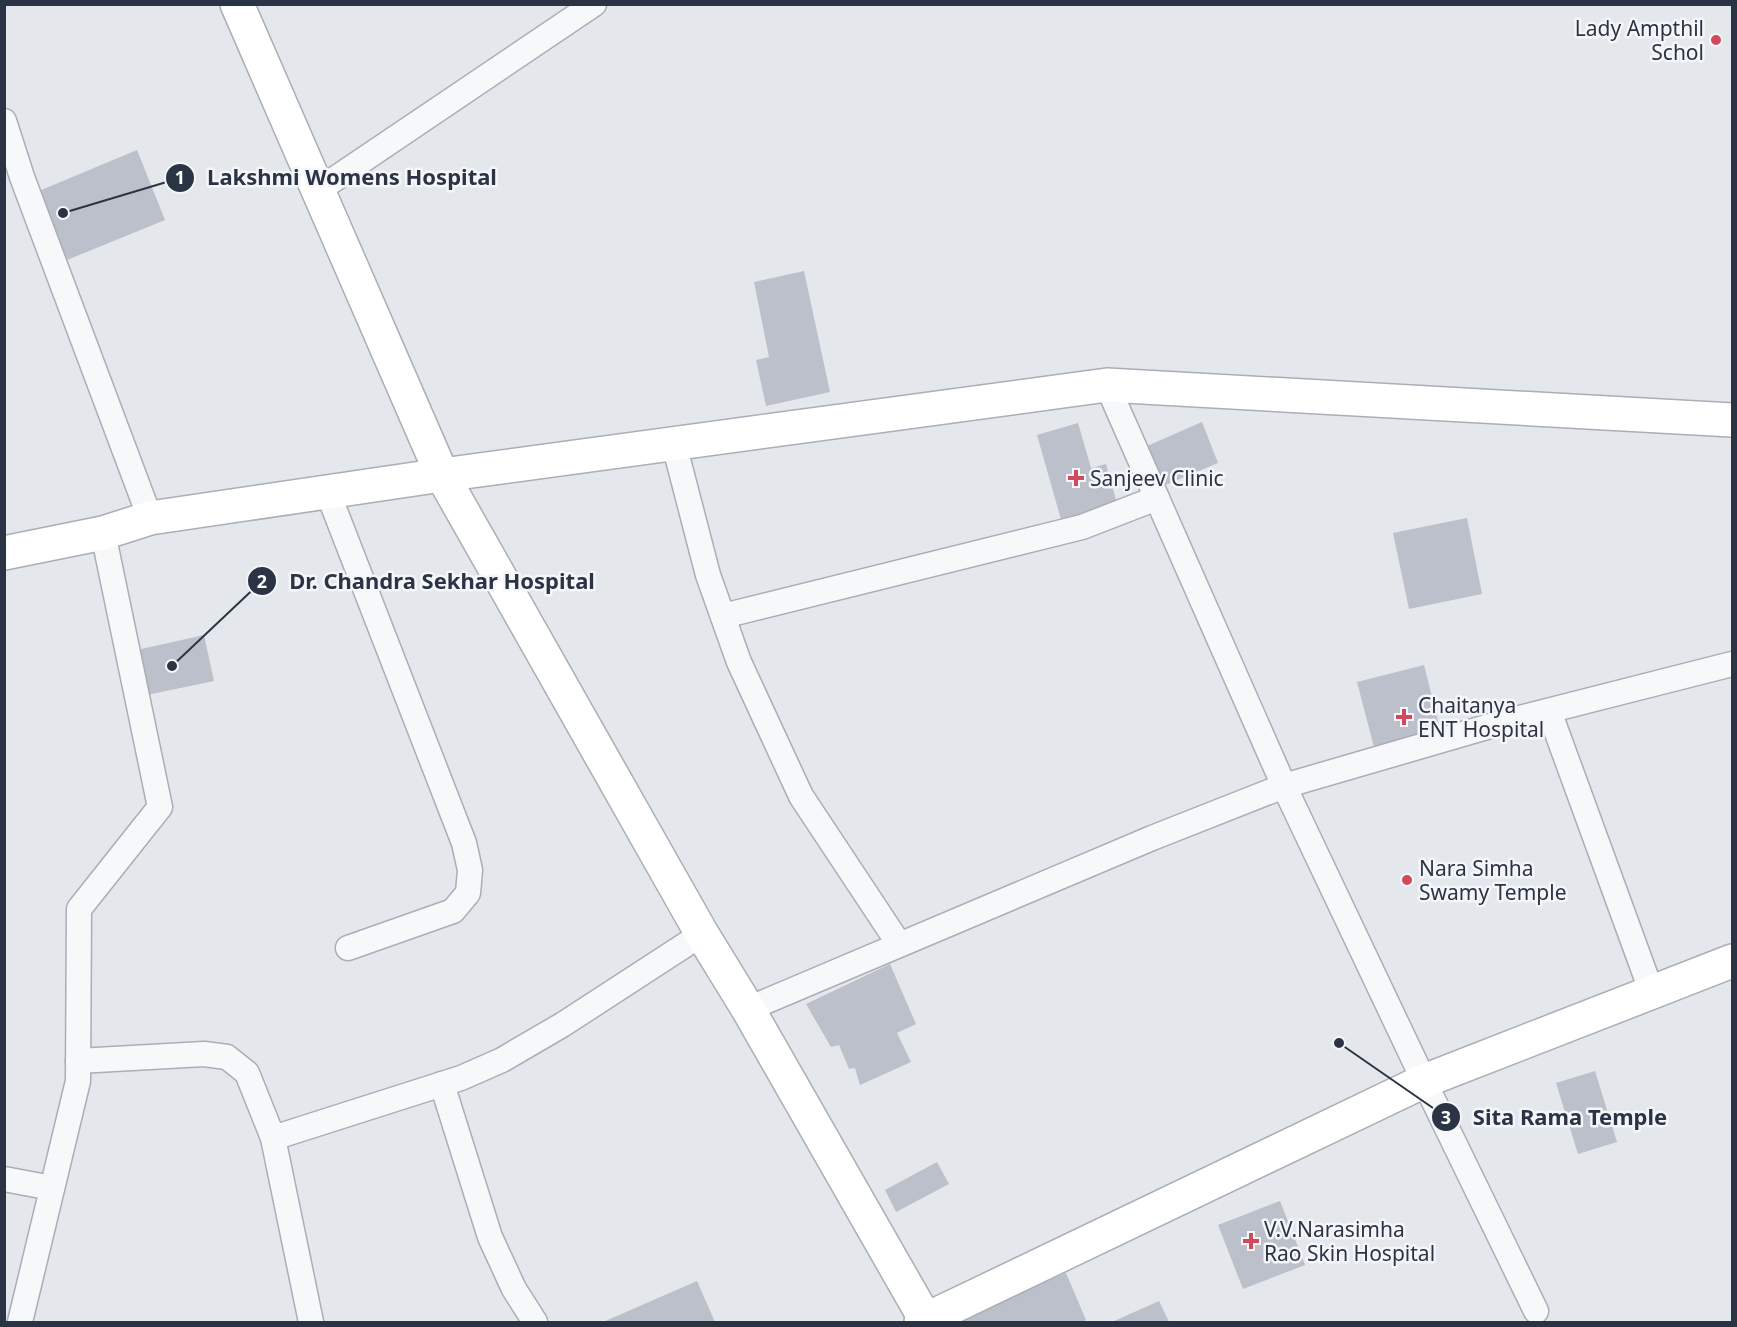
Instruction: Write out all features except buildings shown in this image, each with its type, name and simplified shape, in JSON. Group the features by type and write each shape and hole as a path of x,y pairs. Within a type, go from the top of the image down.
{"street":[{"path":"237,4 442,475 925,1322 1424,1081 1732,961"},
{"path":"317,191 594,4"},
{"path":"4,121 26,188 150,518"},
{"path":"4,553 104,533 150,518 442,475 1107,385 1732,420"},
{"path":"1107,385 1284,786 1424,1081 1533,1319"},
{"path":"674,444 708,575 739,662 801,796 899,944"},
{"path":"328,493 464,843 470,870 468,893 453,911 348,948"},
{"path":"723,616 1082,527 1157,498"},
{"path":"20,1323 78,1081 79,909 160,807 104,533"},
{"path":"748,1009 1152,838 1284,786 1549,711 1732,664"},
{"path":"1549,711 1652,993"},
{"path":"273,1138 461,1078 512,1055 562,1026 702,934"},
{"path":"78,1061 204,1054 226,1057 247,1073 273,1138 311,1323"},
{"path":"442,1084 490,1237 514,1290 535,1323"},
{"path":"4,1179 52,1188"}],"place":[{"name":"Lady Ampthil Schol","path":"1716,40"},
{"name":"Lakshmi Womens Hospital","path":"63,213"},
{"name":"Sanjeev Clinic","path":"1076,478"},
{"name":"Dr. Chandra Sekhar Hospital","path":"172,666"},
{"name":"Chaitanya ENT Hospital","path":"1404,717"},
{"name":"Nara Simha Swamy Temple","path":"1407,880"},
{"name":"Sita Rama Temple","path":"1339,1043"},
{"name":"V.V.Narasimha Rao Skin Hospital","path":"1251,1241"}]}
